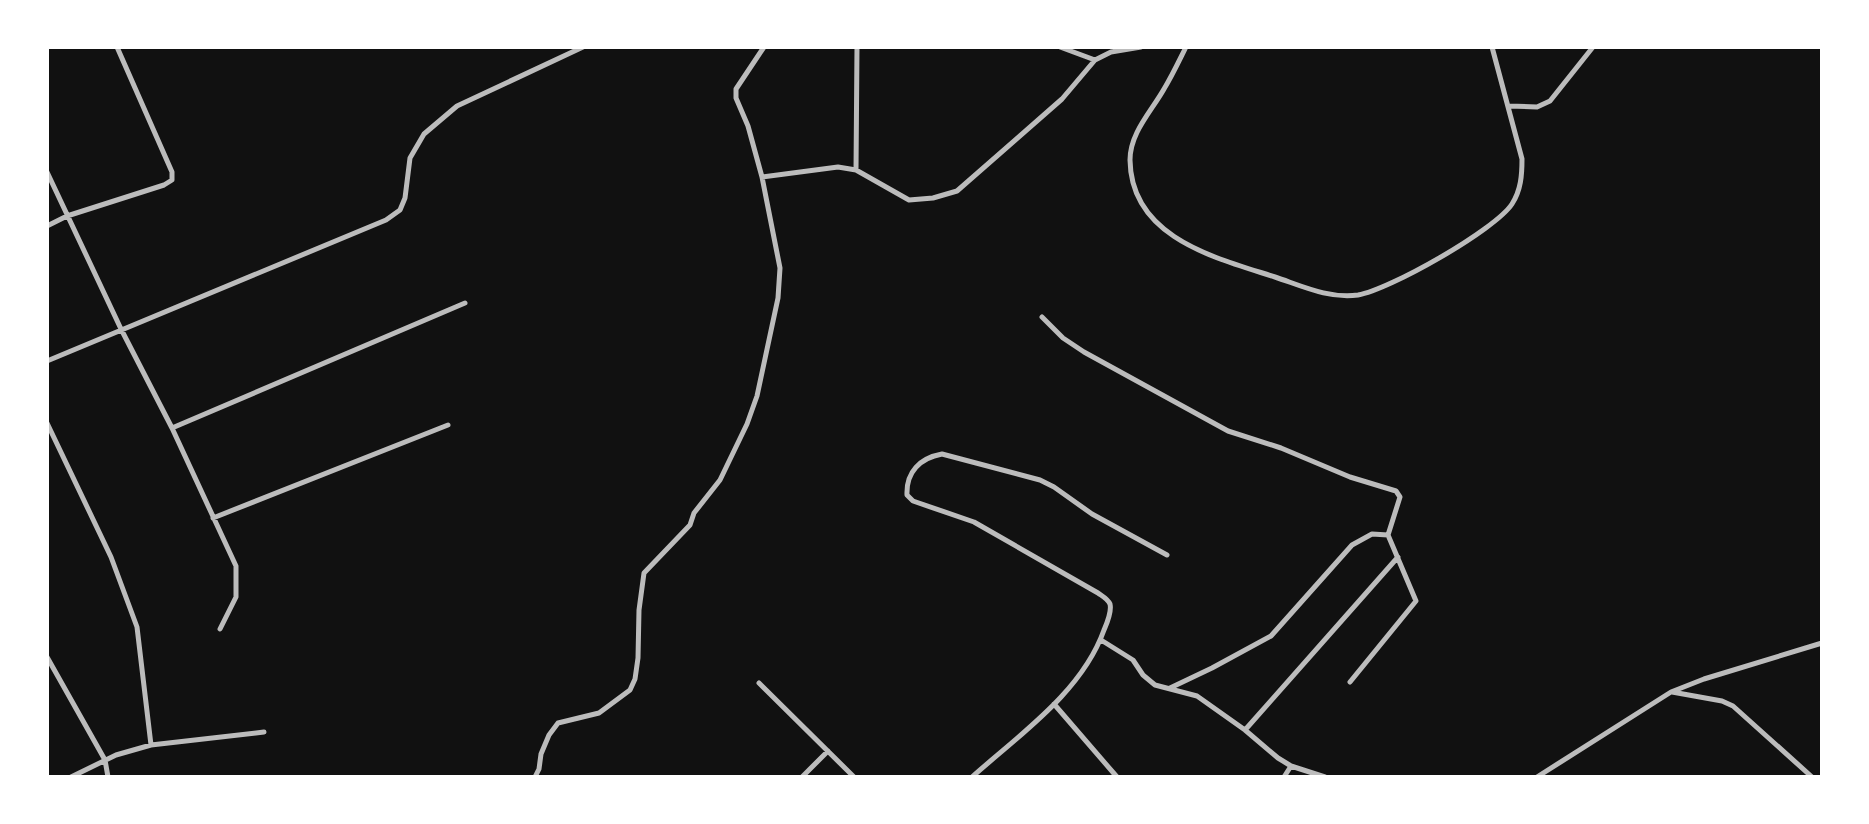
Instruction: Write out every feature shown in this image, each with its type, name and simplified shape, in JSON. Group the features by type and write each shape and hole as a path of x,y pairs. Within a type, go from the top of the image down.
{"street":[{"path":"47,226 67,216 164,185 172,180 172,172 117,47"},
{"path":"47,361 386,220 400,209 405,198 410,159 424,134 457,106 583,47"},
{"path":"535,777 549,735 558,723 599,713 630,690 638,659 639,610 644,573 690,525 694,513 720,480 747,424 757,396 781,282 762,177 748,126 736,98 736,89 764,47"},
{"path":"856,170 857,47"},
{"path":"1060,47 1096,60"},
{"path":"762,177 838,166 856,170 909,200 933,198 957,191 1062,99 1096,60 1111,51 1141,47"},
{"path":"1186,47 1163,91 1139,125 1130,159 1136,195 1154,220 1180,242 1208,256 1331,295 1357,295 1384,288 1468,240 1494,223 1511,206 1519,189 1522,167 1492,47"},
{"path":"1508,106 1537,107 1550,101 1593,47"},
{"path":"47,172 236,566 236,597 219,629"},
{"path":"172,428 465,303"},
{"path":"1042,317 1063,338 1084,352 1228,431 1281,448 1350,477 1391,488 1400,497 1388,534 1416,601 1350,682"},
{"path":"47,423 111,557 138,627 151,745"},
{"path":"214,518 448,425"},
{"path":"972,777 1054,704 1084,669 1101,640 1110,605 1108,600 1016,544 974,522 913,501 907,495 907,486 913,470 926,459 942,454 1040,480 1092,514 1167,555"},
{"path":"1170,688 1271,636 1352,545 1372,534 1388,534"},
{"path":"1245,730 1398,557"},
{"path":"1101,640 1133,660 1143,675 1155,685 1197,696 1245,730 1278,758 1291,766 1325,777"},
{"path":"1537,777 1671,692 1704,679 1822,643"},
{"path":"47,657 49,665 105,760 108,777"},
{"path":"759,683 854,777"},
{"path":"1671,692 1722,701 1733,706 1812,777"},
{"path":"1054,704 1117,777"},
{"path":"71,777 105,760 151,745 264,732"},
{"path":"803,777 828,751"},
{"path":"1284,777 1291,766"}]}
